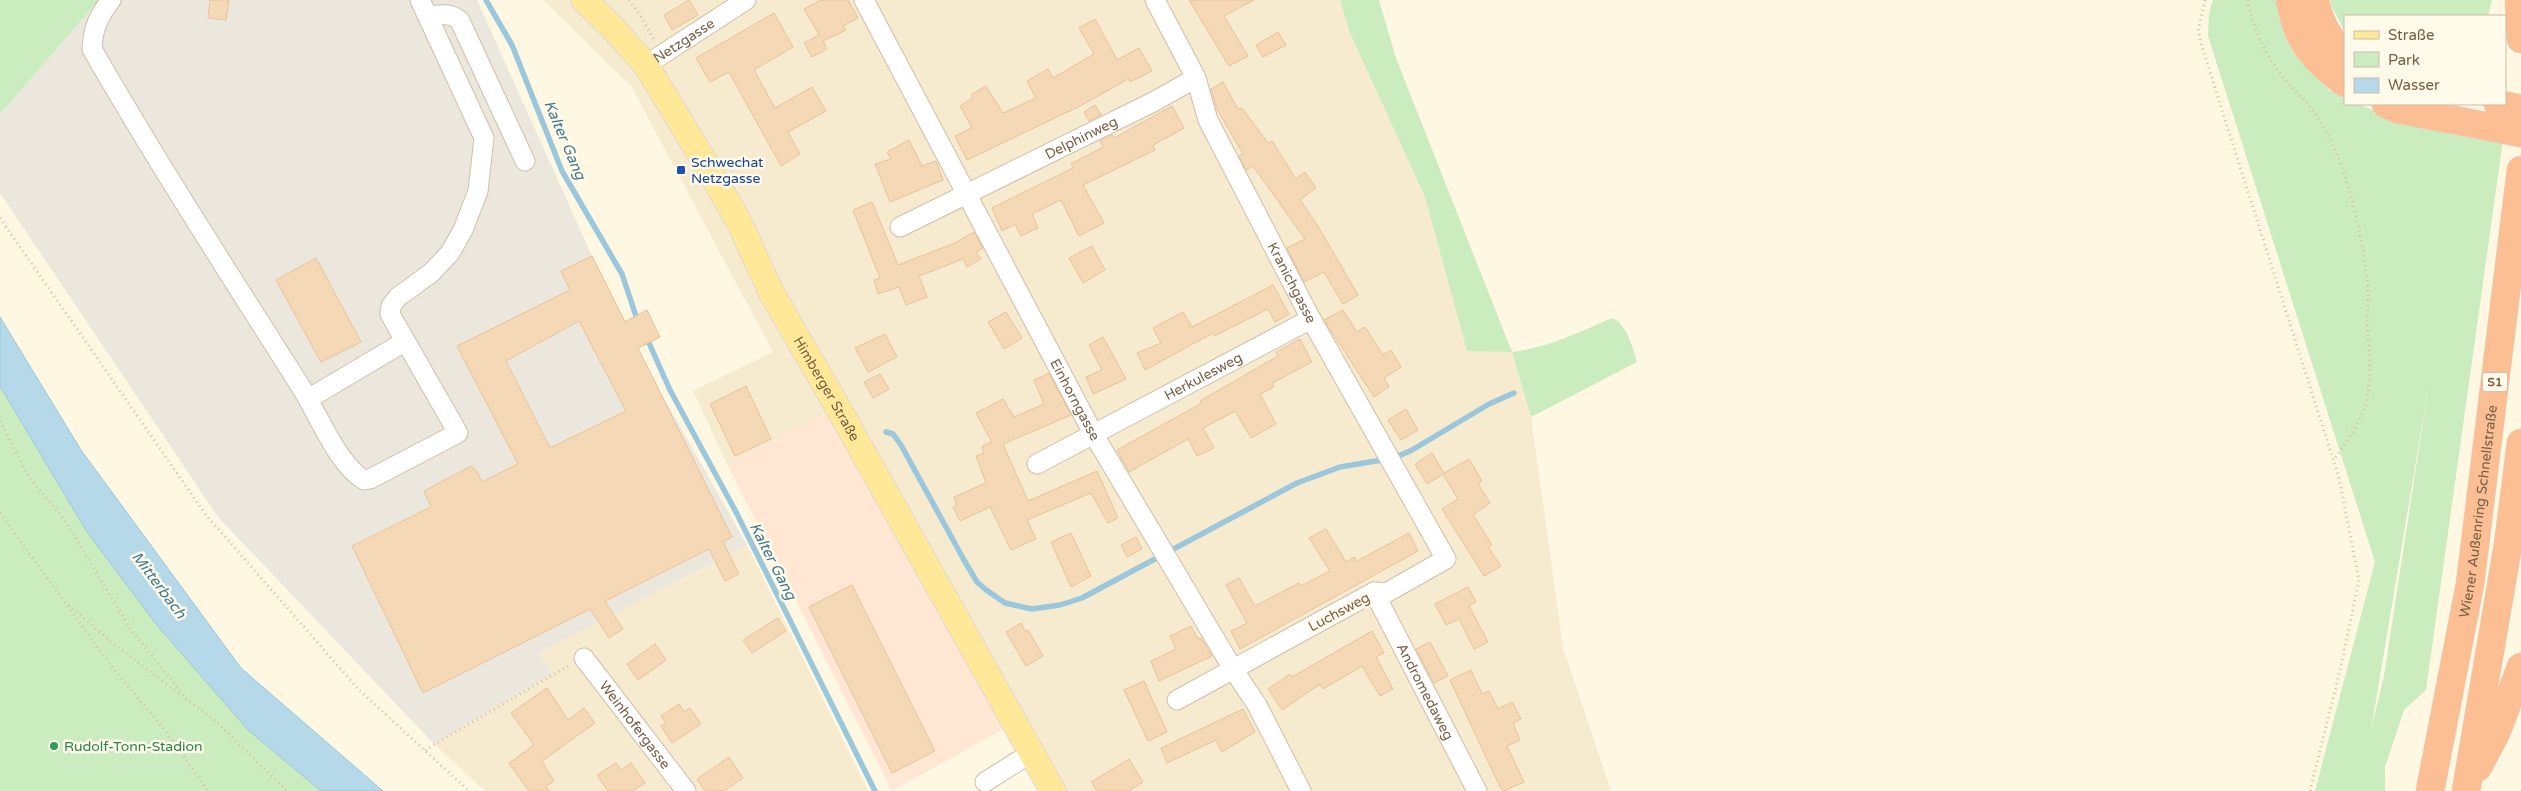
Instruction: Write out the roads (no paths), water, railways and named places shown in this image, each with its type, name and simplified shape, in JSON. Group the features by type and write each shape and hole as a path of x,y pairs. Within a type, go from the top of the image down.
{"highway":[{"path":"2290,0 2294,24 2318,62 2344,82"},
{"path":"2315,0 2318,16 2335,46 2344,52"},
{"path":"2519,0 2521,38"},
{"path":"2388,105 2397,109 2521,132"},
{"path":"2503,105 2521,109"},
{"name":"Wiener Außenring Schnellstraße","path":"2430,791 2470,584 2520,176"},
{"path":"2466,791 2508,546 2521,443"},
{"path":"2466,791 2496,733 2521,667"}],"main road":[{"name":"Himberger Straße","path":"584,0 646,65 739,222 771,292 1053,791"}],"street":[{"path":"111,0 99,16 93,30 92,49 152,153 308,399 349,469 364,480 370,479 458,433 454,422 404,342 390,314 392,306 398,297 432,272 454,245 478,191 484,138 424,8"},
{"name":"Netzgasse","path":"646,65 746,0"},
{"name":"Einhorngasse","path":"864,0 1094,435 1233,669 1257,705 1301,791"},
{"name":"Kranichgasse","path":"1155,0 1196,78 1208,120 1311,319 1446,559"},
{"path":"424,8 456,17 460,21 525,160"},
{"name":"Delphinweg","path":"900,227 1153,102 1196,78"},
{"name":"Herkulesweg","path":"1037,464 1311,319"},
{"path":"308,399 404,342"},
{"name":"Luchsweg","path":"1177,700 1374,592 1386,594 1446,559"},
{"name":"Andromedaweg","path":"1374,592 1477,791"},
{"name":"Weinhofergasse","path":"584,658 686,791"},
{"path":"986,782 1031,753"}],"water":[{"name":"Mitterbach","path":"0,317 81,450 241,668 383,791 321,791 248,730 156,624 87,532 0,386"}],"waterway":[{"name":"Kalter Gang","path":"486,0 512,45 562,171 622,274 636,316"},
{"name":"Kalter Gang","path":"649,343 670,390 736,512 875,791"},
{"path":"886,432 893,434 901,445 977,582 1005,603 1032,609 1060,605 1082,598 1297,483 1340,467 1394,458 1412,450 1489,404 1514,393"}],"place":[{"name":"Schwechat Netzgasse","path":"681,170"},
{"name":"Rudolf-Tonn-Stadion","path":"54,746"}]}
